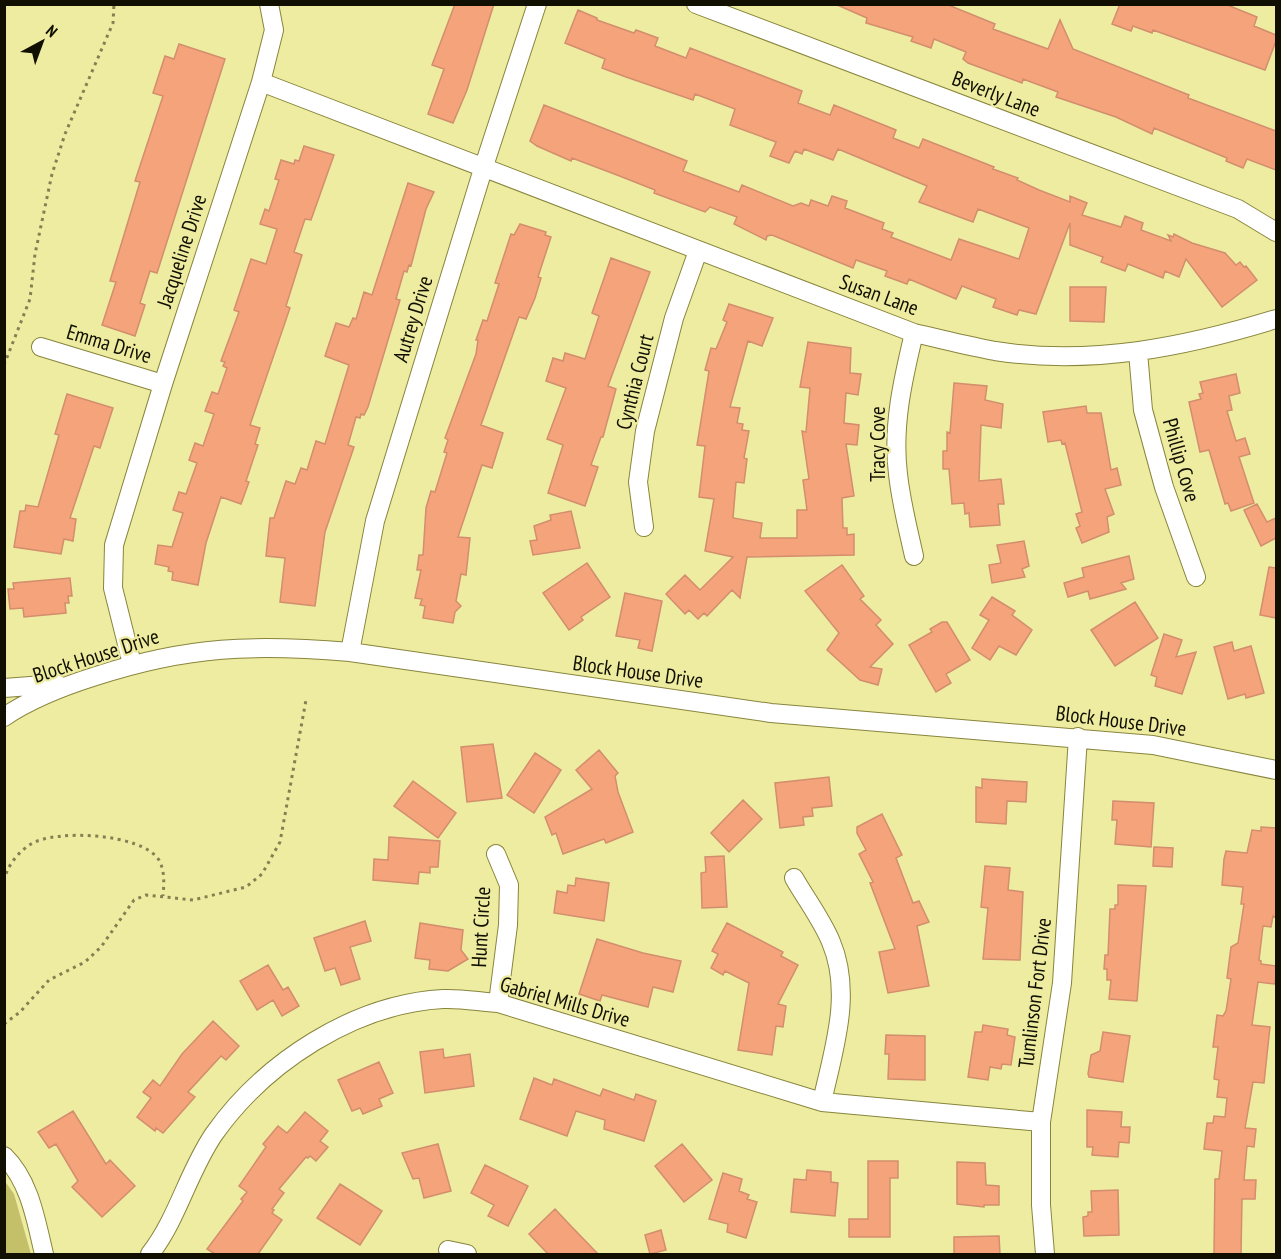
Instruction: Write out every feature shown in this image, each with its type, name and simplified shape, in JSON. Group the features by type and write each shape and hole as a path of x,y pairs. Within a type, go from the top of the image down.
{"street":[{"name":"Jacqueline Drive","path":"132,664 113,588 114,545 162,384 261,82 274,30 269,4"},
{"name":"Autrey Drive","path":"350,652 375,521 483,169 537,4"},
{"name":"Beverly Lane","path":"696,4 1238,209 1276,232"},
{"path":"261,82 483,169"},
{"name":"Susan Lane","path":"483,169 914,333 995,351 1044,356 1138,352 1222,336 1276,319"},
{"name":"Cynthia Court","path":"644,527 638,482 645,431 674,318 698,251"},
{"name":"Tracy Cove","path":"914,333 896,428 897,473 914,556"},
{"name":"Emma Drive","path":"41,347 162,384"},
{"name":"Phillip Cove","path":"1138,352 1143,410 1164,487 1196,577"},
{"name":"Block House Drive","path":"4,717 33,700 73,683 132,664 186,652 236,647 350,652 771,713 1153,745 1276,770"},
{"path":"4,688 73,683"},
{"name":"Tumlinson Fort Drive","path":"1045,1254 1041,1205 1041,1122 1062,983 1078,737"},
{"name":"Hunt Circle","path":"496,855 509,885 498,1003"},
{"path":"794,878 832,943 840,978 841,1010 822,1102"},
{"name":"Gabriel Mills Drive","path":"150,1254 164,1236 194,1168 214,1134 237,1107 296,1053 370,1015 443,999 498,1003 572,1024 732,1077 822,1102 1041,1122"},
{"path":"4,1156 24,1186 35,1215 44,1254"},
{"path":"448,1250 467,1254"}],"path":[{"path":"4,365 30,299 35,254 52,174 65,134 113,23 114,4"},
{"path":"4,1024 20,1012 49,980 85,962 101,947 134,900 146,895 193,900 246,887 262,873 280,842 306,700"},
{"path":"4,881 16,856 32,843 52,837 80,834 132,842 146,849 158,859 165,878 163,896"}],"shaded area":[{"path":"4,1180 14,1194 31,1254 5,1254"}],"building":[{"path":"455,4 494,4 467,90 453,123 428,114 444,69 432,65"},
{"path":"835,4 946,4 995,24 993,29 1048,49 1060,20 1073,49 1189,95 1188,98 1276,131 1276,170 1247,159 1243,168 1226,161 1227,158 1154,128 1152,134 1116,117 1056,97 1058,92 1023,79 1022,83 968,63 963,59 966,52 934,39 931,48 911,41 913,37 866,23 867,18"},
{"path":"1120,4 1225,4 1257,17 1254,26 1276,35 1276,41 1265,70 1153,30 1152,33 1133,26 1131,31 1112,24"},
{"path":"578,10 597,20 634,33 636,30 658,38 655,46 686,58 690,48 802,91 798,103 830,115 834,105 896,130 893,138 919,148 923,139 994,167 993,169 1070,202 1070,196 1087,203 1082,215 1121,227 1125,216 1143,223 1141,230 1171,241 1168,235 1173,237 1174,234 1192,243 1225,253 1236,265 1240,262 1244,267 1246,266 1257,280 1222,307 1186,259 1179,277 1165,271 1163,278 1128,264 1125,271 1101,262 1103,257 1070,245 1070,223 1036,314 1019,310 1017,315 993,307 996,299 962,286 956,299 909,279 907,284 885,276 887,271 856,260 853,268 772,235 767,236 766,240 734,224 737,217 710,207 705,212 654,193 655,190 617,175 572,158 571,161 537,146 530,141 544,105 687,161 683,171 739,192 742,185 793,206 801,203 809,206 811,200 828,206 832,196 847,201 845,208 884,223 882,229 893,233 891,237 951,260 959,239 1019,259 1029,228 978,209 973,222 919,202 927,186 838,149 833,160 804,149 802,154 795,151 789,163 770,156 776,142 730,125 735,109 695,94 693,100 602,68 605,59 565,43"},
{"path":"179,44 225,59 157,273 150,271 140,303 145,305 135,336 102,325 116,282 110,281 140,182 135,181 163,96 153,93 165,56 174,59"},
{"path":"304,146 334,155 311,220 305,219 294,252 302,255 286,306 290,308 250,425 260,428 255,444 258,445 246,481 249,482 241,504 221,497 206,543 198,585 172,580 173,572 168,571 169,567 155,564 158,545 172,547 183,513 173,510 179,492 186,494 197,463 189,460 195,443 203,446 214,414 205,411 212,392 218,394 227,368 223,366 225,362 221,361 239,312 234,310 251,259 266,264 277,229 260,224 265,209 269,211 279,180 275,179 281,160 294,164 295,160 299,161"},
{"path":"408,183 434,192 426,209 411,266 409,265 407,272 404,271 396,299 400,300 368,407 364,415 361,414 360,418 356,417 348,445 354,447 325,532 315,606 280,602 285,558 266,556 270,518 274,518 286,481 295,484 301,468 307,470 316,441 325,444 349,365 325,356 336,323 349,327 353,318 356,319 364,292 372,295"},
{"path":"520,224 546,232 545,235 551,237 538,277 541,278 535,298 526,319 519,317 481,425 503,433 492,468 482,465 458,537 470,538 466,575 461,574 456,601 461,606 455,612 453,623 423,618 425,606 420,605 422,599 415,598 421,570 417,570 419,555 423,555 426,508 431,491 435,492 447,453 444,452 448,440 445,438 476,354 478,340 476,340 483,320 487,321 499,284 495,283 511,234 514,235"},
{"path":"611,258 650,272 608,386 616,389 603,437 601,437 591,465 598,467 585,506 548,493 563,445 547,439 566,388 546,381 553,358 563,361 565,353 585,359 599,316 592,313"},
{"path":"1070,287 1106,287 1104,322 1070,321"},
{"path":"729,304 773,318 762,346 748,341 730,407 740,408 737,423 743,424 742,430 749,431 744,458 747,459 744,483 736,482 733,518 762,523 760,538 797,538 797,510 807,510 803,480 809,479 802,431 806,432 810,388 800,387 808,342 851,348 850,373 861,374 858,395 846,393 844,423 859,425 857,445 846,444 854,496 842,498 843,528 847,528 847,535 854,534 854,555 747,557 740,598 732,590 707,616 704,613 698,619 689,610 685,614 666,594 685,575 700,590 733,557 705,551 714,499 699,497 705,446 697,445 709,371 705,370 711,348 716,349 727,322 723,320"},
{"path":"1236,374 1240,393 1229,396 1232,410 1227,411 1236,441 1245,438 1250,454 1239,457 1254,503 1231,511 1228,503 1225,504 1209,450 1200,452 1189,402 1201,399 1199,394 1203,393 1200,382"},
{"path":"954,383 987,386 985,400 1003,404 1001,428 981,425 979,481 1001,479 1004,504 998,504 1000,525 970,527 969,513 965,514 964,503 952,504 949,469 943,469 943,451 947,451 947,432 950,433"},
{"path":"67,394 113,408 100,448 94,446 70,518 76,519 73,541 64,539 61,554 14,547 20,511 25,511 26,505 38,507 59,435 55,434"},
{"path":"1086,406 1087,413 1101,413 1111,470 1117,468 1121,485 1105,489 1114,514 1107,517 1109,532 1082,543 1076,528 1080,526 1076,514 1082,512 1065,443 1062,444 1061,440 1048,442 1043,412"},
{"path":"1257,504 1267,522 1276,518 1276,538 1261,546 1244,510"},
{"path":"571,511 580,548 533,555 530,541 537,540 534,526 551,520 550,515"},
{"path":"1024,541 1029,566 1022,569 1025,577 992,583 989,565 1001,563 997,545"},
{"path":"1129,556 1134,579 1121,583 1126,589 1090,599 1088,591 1068,597 1064,583 1084,577 1082,568"},
{"path":"587,563 610,597 581,617 583,620 569,630 543,593"},
{"path":"842,565 864,596 860,599 881,620 876,625 893,644 870,667 882,669 878,685 860,680 827,650 839,633 805,591"},
{"path":"1269,567 1276,568 1276,618 1260,615"},
{"path":"70,578 72,596 68,596 69,603 65,603 66,613 24,617 23,608 10,609 8,589 14,589 13,583"},
{"path":"625,593 662,601 652,651 638,648 640,640 616,636"},
{"path":"992,597 1015,611 1012,615 1032,630 1016,655 999,646 990,660 972,648 989,620 980,615"},
{"path":"1135,602 1158,638 1115,666 1091,630"},
{"path":"942,622 947,622 970,660 946,674 951,683 936,692 909,645 932,632 930,629"},
{"path":"1164,634 1182,640 1176,657 1196,652 1182,694 1155,686 1157,677 1151,675"},
{"path":"1232,642 1234,651 1251,646 1264,693 1246,698 1245,694 1228,699 1214,647"},
{"path":"493,744 502,798 467,802 461,747"},
{"path":"599,750 618,773 615,776 618,792 633,832 606,843 604,839 563,854 556,833 552,835 545,817 592,789 576,770"},
{"path":"535,753 561,770 534,813 507,795"},
{"path":"829,777 832,806 812,808 813,816 803,817 804,825 780,828 775,783"},
{"path":"982,779 1027,782 1026,802 1007,801 1006,824 976,822 976,787 982,788"},
{"path":"413,781 456,813 438,838 394,806"},
{"path":"743,800 762,819 729,852 711,833"},
{"path":"1113,801 1154,803 1151,847 1115,844 1117,820 1112,820"},
{"path":"882,814 902,855 896,858 913,903 919,901 929,922 917,926 929,986 888,993 879,952 895,949 870,883 873,882 859,854 866,850 857,833 857,827"},
{"path":"1261,827 1276,828 1276,917 1273,916 1271,927 1263,926 1259,960 1261,964 1276,966 1276,976 1275,984 1258,982 1252,1025 1270,1027 1264,1083 1253,1082 1245,1128 1256,1129 1254,1147 1247,1146 1244,1180 1256,1180 1255,1199 1242,1199 1241,1254 1214,1254 1215,1179 1219,1179 1222,1151 1204,1149 1207,1123 1213,1123 1214,1116 1225,1117 1227,1098 1217,1097 1219,1080 1214,1079 1218,1047 1213,1047 1217,1015 1223,1016 1226,1011 1231,979 1227,978 1231,947 1238,943 1244,904 1241,904 1243,887 1222,885 1224,859 1226,851 1247,853 1252,830 1261,831"},
{"path":"389,837 440,841 438,867 430,867 430,873 419,872 418,884 373,880 374,859 388,860"},
{"path":"1154,847 1173,848 1172,867 1153,866"},
{"path":"724,856 727,907 702,908 701,873 706,872 705,857"},
{"path":"985,866 1010,868 1008,890 1023,892 1020,960 983,959 988,908 981,907"},
{"path":"576,878 609,883 604,921 554,913 557,891 567,893 568,885 575,886"},
{"path":"1118,885 1146,886 1137,1001 1109,999 1111,980 1107,980 1107,969 1104,969 1105,955 1108,955 1110,909 1115,909 1115,905 1118,905"},
{"path":"365,921 371,941 350,947 360,979 341,985 335,968 325,971 314,938"},
{"path":"420,923 463,930 461,950 468,959 448,971 429,969 430,960 415,958"},
{"path":"727,923 783,952 781,956 798,965 778,1004 786,1006 783,1027 776,1026 772,1055 738,1050 749,983 725,971 723,975 711,968 718,954 712,951"},
{"path":"597,939 643,953 681,961 673,992 653,987 648,1007 602,995 600,1001 579,994"},
{"path":"268,965 283,990 288,987 299,1006 282,1016 273,1000 257,1010 240,981"},
{"path":"213,1021 239,1046 226,1060 221,1056 188,1092 195,1097 163,1133 156,1128 155,1131 137,1117 151,1098 143,1092 153,1080 160,1086 182,1054"},
{"path":"983,1025 1008,1029 1007,1035 1015,1037 1011,1065 1002,1064 1001,1069 990,1067 988,1080 968,1077 975,1032 982,1032"},
{"path":"1103,1032 1130,1036 1123,1082 1089,1077 1091,1055 1100,1051"},
{"path":"886,1035 925,1036 925,1080 888,1079 889,1054 885,1054"},
{"path":"443,1049 444,1058 470,1054 474,1086 425,1093 420,1052"},
{"path":"379,1062 393,1093 379,1099 382,1106 363,1114 360,1108 352,1111 338,1080"},
{"path":"534,1078 552,1085 554,1079 600,1096 603,1089 634,1100 636,1094 656,1101 644,1141 604,1129 605,1120 576,1111 567,1136 520,1119"},
{"path":"1087,1110 1122,1112 1121,1127 1130,1127 1129,1143 1119,1142 1118,1157 1092,1155 1093,1147 1087,1147"},
{"path":"73,1111 106,1164 110,1160 135,1186 102,1217 72,1187 78,1181 56,1144 49,1148 38,1132"},
{"path":"305,1112 328,1131 320,1141 328,1147 316,1161 310,1156 306,1157 279,1189 284,1193 272,1209 274,1210 272,1213 282,1220 258,1254 215,1254 207,1249 243,1201 241,1199 247,1192 239,1186 266,1147 263,1144 278,1126 287,1133"},
{"path":"438,1144 451,1191 424,1198 419,1178 413,1179 402,1153"},
{"path":"682,1144 712,1180 684,1202 655,1166"},
{"path":"868,1161 898,1161 898,1178 890,1178 890,1237 849,1237 849,1219 868,1219"},
{"path":"957,1162 985,1163 986,1185 999,1186 999,1205 984,1205 984,1207 957,1204"},
{"path":"485,1165 528,1186 508,1226 488,1216 494,1205 471,1193"},
{"path":"807,1170 831,1172 831,1182 838,1183 835,1216 791,1212 794,1179 806,1180"},
{"path":"723,1173 742,1179 739,1191 749,1195 747,1199 757,1202 746,1238 727,1232 728,1224 709,1219"},
{"path":"340,1184 382,1211 360,1245 317,1218"},
{"path":"1118,1190 1119,1235 1084,1236 1083,1217 1088,1216 1088,1212 1092,1212 1091,1191"},
{"path":"555,1209 598,1254 548,1254 529,1234"},
{"path":"661,1230 666,1250 650,1254 645,1235"},
{"path":"999,1236 1000,1254 954,1254 954,1237"}]}
